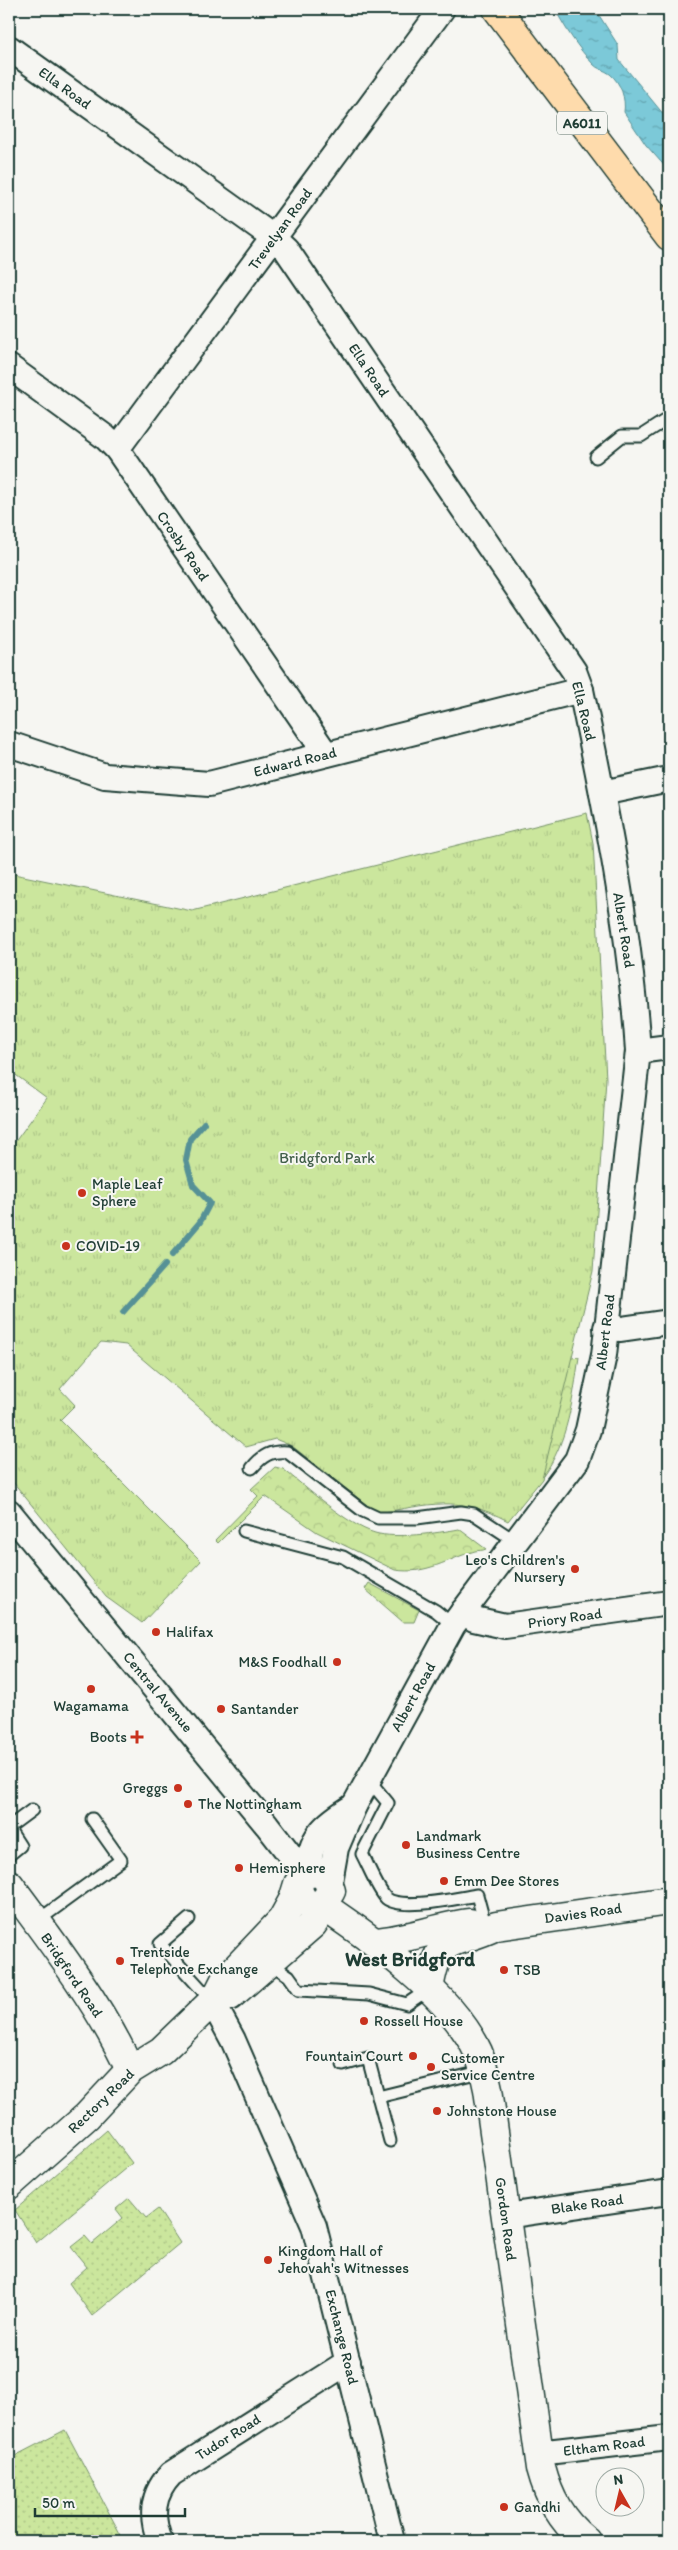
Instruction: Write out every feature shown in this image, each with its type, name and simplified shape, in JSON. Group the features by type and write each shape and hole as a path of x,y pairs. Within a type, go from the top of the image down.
{"highway":[{"name":"A6011","path":"496,9 669,236"}],"street":[{"name":"Trevelyan Road","path":"117,449 442,9"},
{"name":"Ella Road","path":"9,48 273,237 286,249 574,671 581,690 602,793"},
{"name":"Crosby Road","path":"9,368 105,437 117,449 326,754"},
{"name":"Edward Road","path":"9,744 106,776 209,784 581,690"},
{"path":"602,793 669,779"},
{"name":"Albert Road","path":"316,1889 308,1855 320,1832 330,1821 354,1806 458,1618 577,1460 588,1430 604,1355 638,1051 635,1003 602,793"},
{"path":"638,1051 669,1047"},
{"path":"606,1328 669,1322"},
{"name":"Central Avenue","path":"9,1512 267,1825 316,1889"},
{"name":"Priory Road","path":"458,1618 474,1619 505,1626 669,1604"},
{"name":"Bridgford Road","path":"9,1884 118,2044 130,2070"},
{"name":"Gordon Road","path":"316,1889 429,1989 459,2022 473,2041 484,2071 538,2453 552,2500 563,2520 586,2541"},
{"name":"Rectory Road","path":"214,1999 232,1996 314,1924 319,1915 316,1889"},
{"name":"Rectory Road","path":"9,2185 87,2116 130,2070 161,2051 214,1999 225,1980 282,1920 316,1889"},
{"name":"Davies Road","path":"368,1937 396,1941 442,1927 490,1924 556,1925 669,1901"},
{"name":"Davies Road","path":"429,1989 433,1967 440,1951 451,1941 482,1933 490,1924"},
{"name":"Exchange Road","path":"214,1999 314,2226 392,2541"},
{"name":"Blake Road","path":"506,2216 669,2192"},
{"name":"Tudor Road","path":"160,2541 154,2522 153,2509 156,2496 162,2484 171,2474 348,2362"},
{"name":"Eltham Road","path":"538,2453 669,2438"}],"lane":[{"path":"596,457 622,436 642,436 669,418"},
{"path":"252,1468 270,1446 287,1452 363,1511 378,1518 416,1518 462,1512 474,1514 515,1541"},
{"path":"244,1531 343,1558 436,1611 458,1618"},
{"path":"368,1779 388,1803 362,1854 386,1898 398,1904 412,1904 477,1895 490,1924"},
{"path":"9,1855 20,1846 9,1828 32,1810"},
{"path":"36,1922 121,1860 92,1819"},
{"path":"189,1919 160,1944 214,1999"},
{"path":"270,1964 289,1976 298,1990 369,1994 407,2004 429,1989"},
{"path":"343,2065 368,2058 390,2141"},
{"path":"378,2097 484,2071"}],"green space":[{"name":"Bridgford Park","path":"587,813 593,843 606,1079 593,1271 542,1479 508,1521 473,1507 458,1504 428,1505 377,1513 292,1446 275,1439 246,1447 126,1345 101,1342 60,1389 75,1405 60,1420 201,1561 142,1623 106,1597 9,1477 9,1150 47,1098 9,1070 9,873 192,911"},
{"path":"579,1357 572,1404 564,1434 543,1476 551,1361"},
{"path":"275,1467 283,1469 340,1514 364,1529 383,1535 405,1535 428,1534 459,1529 486,1549 465,1554 427,1568 406,1571 395,1570 317,1532 265,1496 218,1543 215,1540 258,1496 251,1489"},
{"path":"369,1583 419,1610 414,1622 403,1622 365,1589"},
{"path":"107,2130 132,2163 36,2243 15,2210"},
{"path":"129,2198 146,2218 158,2209 180,2243 92,2316 69,2283 87,2267 71,2247 85,2236 92,2244 123,2218 116,2209"},
{"path":"65,2430 124,2541 9,2541 9,2459"}],"water":[{"path":"555,9 595,9 618,45 619,60 669,121 669,171 646,145 624,112 623,97 617,82 610,74 595,66 587,58 572,38"}],"waterway":[{"path":"172,1255 200,1222 210,1203 193,1185 186,1160 190,1139 204,1123"},
{"path":"123,1312 165,1265"}],"place":[{"name":"Maple Leaf Sphere","path":"82,1193"},
{"name":"COVID-19","path":"66,1246"},
{"name":"Leo's Children's Nursery","path":"575,1569"},
{"name":"Halifax","path":"156,1632"},
{"name":"M&S Foodhall","path":"337,1662"},
{"name":"Wagamama","path":"91,1689"},
{"name":"Santander","path":"221,1709"},
{"name":"Boots","path":"137,1737"},
{"name":"Greggs","path":"178,1788"},
{"name":"The Nottingham","path":"188,1804"},
{"name":"Landmark Business Centre","path":"406,1845"},
{"name":"Hemisphere","path":"239,1868"},
{"name":"Emm Dee Stores","path":"444,1881"},
{"name":"Trentside Telephone Exchange","path":"120,1961"},
{"name":"TSB","path":"504,1970"},
{"name":"Rossell House","path":"364,2021"},
{"name":"Fountain Court","path":"413,2056"},
{"name":"Customer Service Centre","path":"431,2067"},
{"name":"Johnstone House","path":"437,2111"},
{"name":"Kingdom Hall of Jehovah's Witnesses","path":"268,2260"},
{"name":"Gandhi","path":"504,2507"}],"district":[{"name":"West Bridgford","path":"410,1959"}]}
